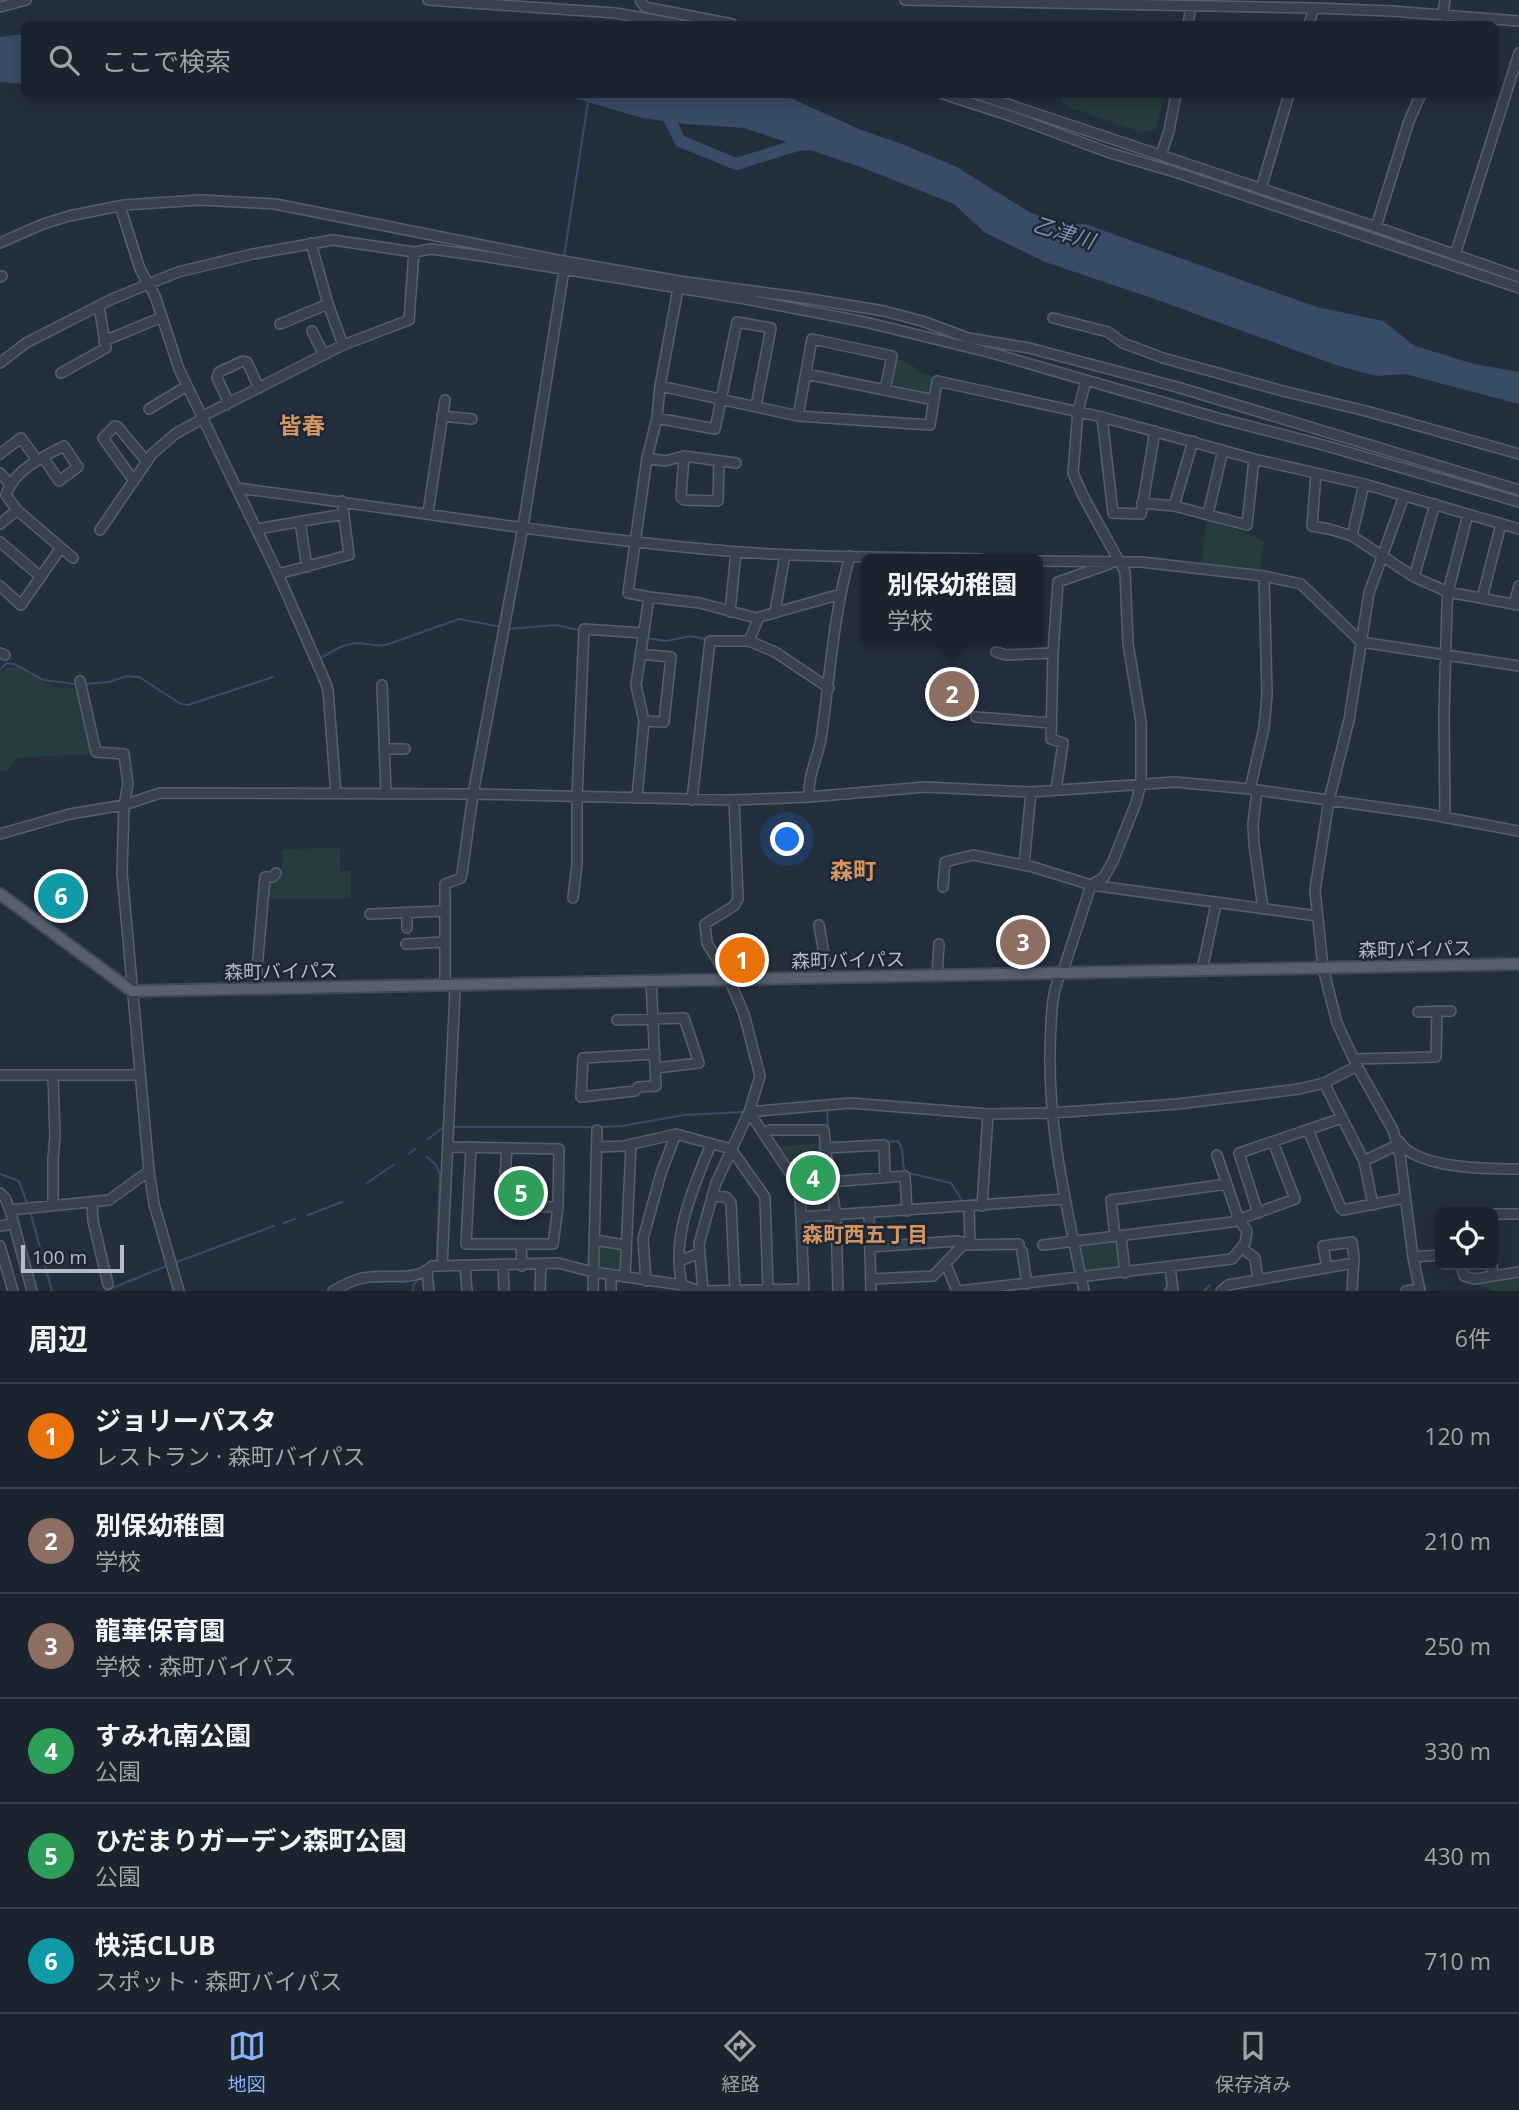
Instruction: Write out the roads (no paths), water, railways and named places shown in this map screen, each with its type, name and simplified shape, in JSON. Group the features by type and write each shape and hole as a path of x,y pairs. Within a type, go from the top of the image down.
{"main road":[{"path":"0,894 132,991"},
{"name":"森町バイパス","path":"132,991 937,975 1058,976 1202,970 1519,964"}],"street":[{"path":"428,0 615,13 660,21"},
{"path":"640,0 645,7 717,21"},
{"path":"905,0 1314,8 1442,20 1519,21"},
{"path":"1442,20 1445,0"},
{"path":"0,7 25,1"},
{"path":"1188,21 1191,6"},
{"path":"1310,21 1314,8"},
{"path":"1455,255 1519,53"},
{"path":"955,98 1110,153 1188,176 1519,288"},
{"path":"989,98 1376,227 1519,278"},
{"path":"1161,155 1175,98"},
{"path":"1261,189 1288,98"},
{"path":"1376,227 1409,121 1419,98"},
{"path":"0,243 68,213 201,200 275,204 679,281 884,311 922,321 968,338 1029,348 1177,387 1519,490"},
{"path":"120,206 140,269 162,317 179,369 278,574 328,690 336,794"},
{"path":"452,239 482,256"},
{"path":"0,363 26,343 148,284 202,265 333,240 414,252 431,249 482,256 740,298 865,322 1339,449 1519,502"},
{"path":"311,243 343,345"},
{"path":"100,530 147,462 165,441 226,405 343,345 409,320 414,252"},
{"path":"442,1266 455,991 445,980 445,884 461,878 462,874 472,794 523,527 564,270"},
{"path":"678,289 660,386 657,418 647,457 628,593 700,603 759,617 841,594"},
{"path":"280,324 328,303"},
{"path":"61,373 106,348 99,306"},
{"path":"104,341 162,317"},
{"path":"1053,318 1102,329 1123,343 1163,358 1519,454"},
{"path":"657,418 715,429 737,322 771,328 757,407"},
{"path":"312,331 324,355"},
{"path":"798,416 812,339 892,356 885,390"},
{"path":"226,405 227,399 217,378 219,372 243,361 247,362 259,388"},
{"path":"806,374 934,400"},
{"path":"660,386 798,416 930,425 937,381 1155,430 1254,459 1364,484 1519,529"},
{"path":"1084,1291 1055,1150 1048,1063 1058,976 1091,886 1104,877 1114,861 1136,803 1140,783 1140,722 1132,675 1125,572 1073,473 1078,411 1086,381"},
{"path":"149,409 187,386"},
{"path":"428,513 445,400"},
{"path":"442,416 472,419"},
{"path":"1102,417 1113,513 1141,514 1155,430"},
{"path":"134,481 103,438 116,426 147,462"},
{"path":"0,454 22,438 40,458 9,483 6,495 17,510 72,558"},
{"path":"1174,506 1193,441"},
{"path":"1208,514 1223,450"},
{"path":"647,457 665,461 684,456 736,464"},
{"path":"684,456 681,497 684,500 718,500 719,461"},
{"path":"1142,503 1174,506 1247,525 1254,459"},
{"path":"0,473 9,483"},
{"path":"1316,474 1311,526 1352,536 1414,577 1448,592 1516,605 1519,586"},
{"path":"1352,536 1364,484"},
{"path":"237,488 523,527 736,552 861,555"},
{"path":"1404,496 1369,593 1349,720 1329,800 1315,891 1323,968 1337,1023 1402,1146 1416,1156 1443,1163 1519,1169"},
{"path":"278,574 349,555 342,501"},
{"path":"1414,577 1435,504"},
{"path":"0,524 17,510"},
{"path":"257,529 344,514"},
{"path":"1445,817 1445,654 1448,592 1468,514"},
{"path":"300,522 307,567"},
{"path":"1482,598 1501,524"},
{"path":"0,542 41,577"},
{"path":"0,586 21,605 60,549"},
{"path":"730,612 736,552"},
{"path":"775,612 785,555"},
{"path":"809,797 808,778 820,742 841,594 850,555"},
{"path":"1043,561 1152,563 1264,576 1301,584 1361,642 1519,666"},
{"path":"1056,790 1063,743 1051,739 1058,582 1118,562"},
{"path":"1263,909 1253,824 1254,790 1267,695 1264,576"},
{"path":"637,798 644,721 636,685 649,597"},
{"path":"749,641 759,617"},
{"path":"573,898 577,864 584,629 643,633"},
{"path":"692,800 710,641 749,641 775,652 829,688"},
{"path":"996,652 1006,655 1053,653"},
{"path":"640,654 671,657 664,722 644,721"},
{"path":"81,683 96,752 124,754 128,783 124,805 122,873 149,1171 154,1204 179,1291"},
{"path":"382,685 386,793"},
{"path":"976,717 1051,723"},
{"path":"384,749 405,749"},
{"path":"0,834 69,814 124,805 160,793 472,794 734,800 925,787 1031,793 1175,782 1329,800 1519,831"},
{"path":"1024,865 1031,793"},
{"path":"703,1291 699,1244 712,1196 749,1112 760,1076 744,1014 729,979 707,943 704,928 705,924 734,906 738,899 734,800"},
{"path":"943,887 945,862 973,855 1024,865 1091,886 1317,916"},
{"path":"258,989 257,969 265,877 273,877 276,873"},
{"path":"1202,970 1216,904"},
{"path":"370,914 444,911"},
{"path":"407,912 407,928"},
{"path":"819,925 828,978"},
{"path":"407,944 444,942"},
{"path":"937,975 939,944"},
{"path":"651,981 656,1086 581,1097 583,1058 654,1054"},
{"path":"749,1112 850,1103 988,1114 1051,1113 1178,1104 1298,1089 1324,1083 1356,1062 1436,1057 1437,1011"},
{"path":"1418,1012 1451,1011"},
{"path":"617,1020 684,1018 699,1063 655,1068"},
{"path":"0,1075 140,1075"},
{"path":"52,1205 55,1138 53,1075"},
{"path":"1324,1083 1364,1161 1373,1205"},
{"path":"332,1291 349,1287 359,1279 414,1275 427,1271 432,1266 558,1264 648,1284 703,1291 804,1290 800,1195 796,1180 749,1112"},
{"path":"982,1206 988,1114"},
{"path":"1258,1213 1239,1153 1342,1118"},
{"path":"593,1291 597,1130"},
{"path":"764,1134 770,1130 824,1130 836,1216 838,1291"},
{"path":"1308,1130 1343,1210 1405,1198"},
{"path":"1393,1130 1419,1290 1406,1291"},
{"path":"597,1147 631,1144 676,1134 731,1149 765,1197 768,1290"},
{"path":"648,1284 643,1239 661,1173 676,1134"},
{"path":"1043,1245 1239,1220 1295,1199 1273,1142"},
{"path":"625,1277 631,1144"},
{"path":"683,1288 679,1244 689,1205 711,1144"},
{"path":"825,1147 884,1145 885,1177"},
{"path":"1364,1161 1397,1145"},
{"path":"448,1147 471,1147 559,1149 558,1207 553,1244 466,1244 471,1147"},
{"path":"507,1148 503,1206 558,1207"},
{"path":"947,1267 958,1291 1232,1259 1242,1248 1247,1231 1239,1220 1217,1155"},
{"path":"10,1210 28,1206 109,1200 149,1171"},
{"path":"830,1182 905,1176 907,1211"},
{"path":"1125,1273 1111,1200 1227,1184"},
{"path":"0,1193 10,1210 32,1291"},
{"path":"712,1196 726,1197 732,1203 735,1290"},
{"path":"801,1217 1065,1199"},
{"path":"92,1202 93,1221 108,1284"},
{"path":"969,1207 970,1244"},
{"path":"869,1214 871,1291"},
{"path":"1498,1214 1519,1214"},
{"path":"0,1226 13,1224"},
{"path":"594,1240 626,1245"},
{"path":"870,1247 958,1241 1020,1248 1027,1284"},
{"path":"1327,1268 1323,1246 1352,1242 1352,1291"},
{"path":"521,1244 522,1266"},
{"path":"871,1279 933,1276 959,1247 970,1244"},
{"path":"0,1246 13,1291"},
{"path":"1242,1248 1255,1258 1258,1280"},
{"path":"680,1261 699,1253"},
{"path":"1413,1257 1435,1255"},
{"path":"1221,1291 1228,1285 1354,1264"},
{"path":"540,1291 541,1265"},
{"path":"465,1266 467,1291"},
{"path":"503,1266 504,1291"},
{"path":"1170,1267 1173,1290 1170,1291"},
{"path":"1462,1270 1464,1276 1474,1279 1519,1272"},
{"path":"1492,1270 1493,1276"},
{"path":"427,1271 429,1291"},
{"path":"611,1275 611,1291"}],"water":[{"path":"21,34 21,84 0,82 0,37"},
{"path":"574,98 791,98 861,130 955,166 1026,210 1056,225 1085,224 1317,307 1383,321 1415,346 1474,364 1519,372 1519,404 1405,374 1376,376 1339,366 1045,262 984,232 954,204 866,169 745,128 642,118"}],"waterway":[{"name":"乙津川","path":"643,98 665,110 680,141 736,164 798,145 811,144"},
{"path":"564,257 588,102"},
{"path":"319,659 346,645 386,645 459,619 502,627"},
{"path":"507,629 556,625 579,630"},
{"path":"647,638 666,641 691,636 705,639"},
{"path":"0,669 7,663 14,664 43,680 75,684"},
{"path":"85,684 109,682 127,676 139,677 181,704 188,705 273,677"},
{"path":"827,1110 828,1129"},
{"path":"600,1127 622,1126 684,1115 744,1112"},
{"path":"428,1139 444,1127"},
{"path":"453,1127 594,1127"},
{"path":"887,1142 898,1141 900,1144 905,1172 951,1183 963,1202"},
{"path":"409,1154 415,1149"},
{"path":"427,1157 436,1165 440,1174 437,1253"},
{"path":"367,1183 393,1165"},
{"path":"0,1174 19,1181 28,1206"},
{"path":"308,1215 342,1202"},
{"path":"30,1211 52,1291"},
{"path":"965,1215 965,1229"},
{"path":"284,1223 295,1219"},
{"path":"174,1263 274,1226"},
{"path":"105,1291 169,1265"},
{"path":"413,1291 418,1279"},
{"path":"1204,1291 1210,1285"}],"place":[{"name":"別保幼稚園","path":"952,694"},
{"name":"快活CLUB","path":"61,896"},
{"name":"龍華保育園","path":"1023,942"},
{"name":"ジョリーパスタ","path":"742,960"},
{"name":"すみれ南公園","path":"813,1178"},
{"name":"ひだまりガーデン森町公園","path":"521,1193"}],"district":[{"name":"皆春","path":"302,425"},
{"name":"森町","path":"853,870"},
{"name":"森町西五丁目","path":"865,1234"}]}
